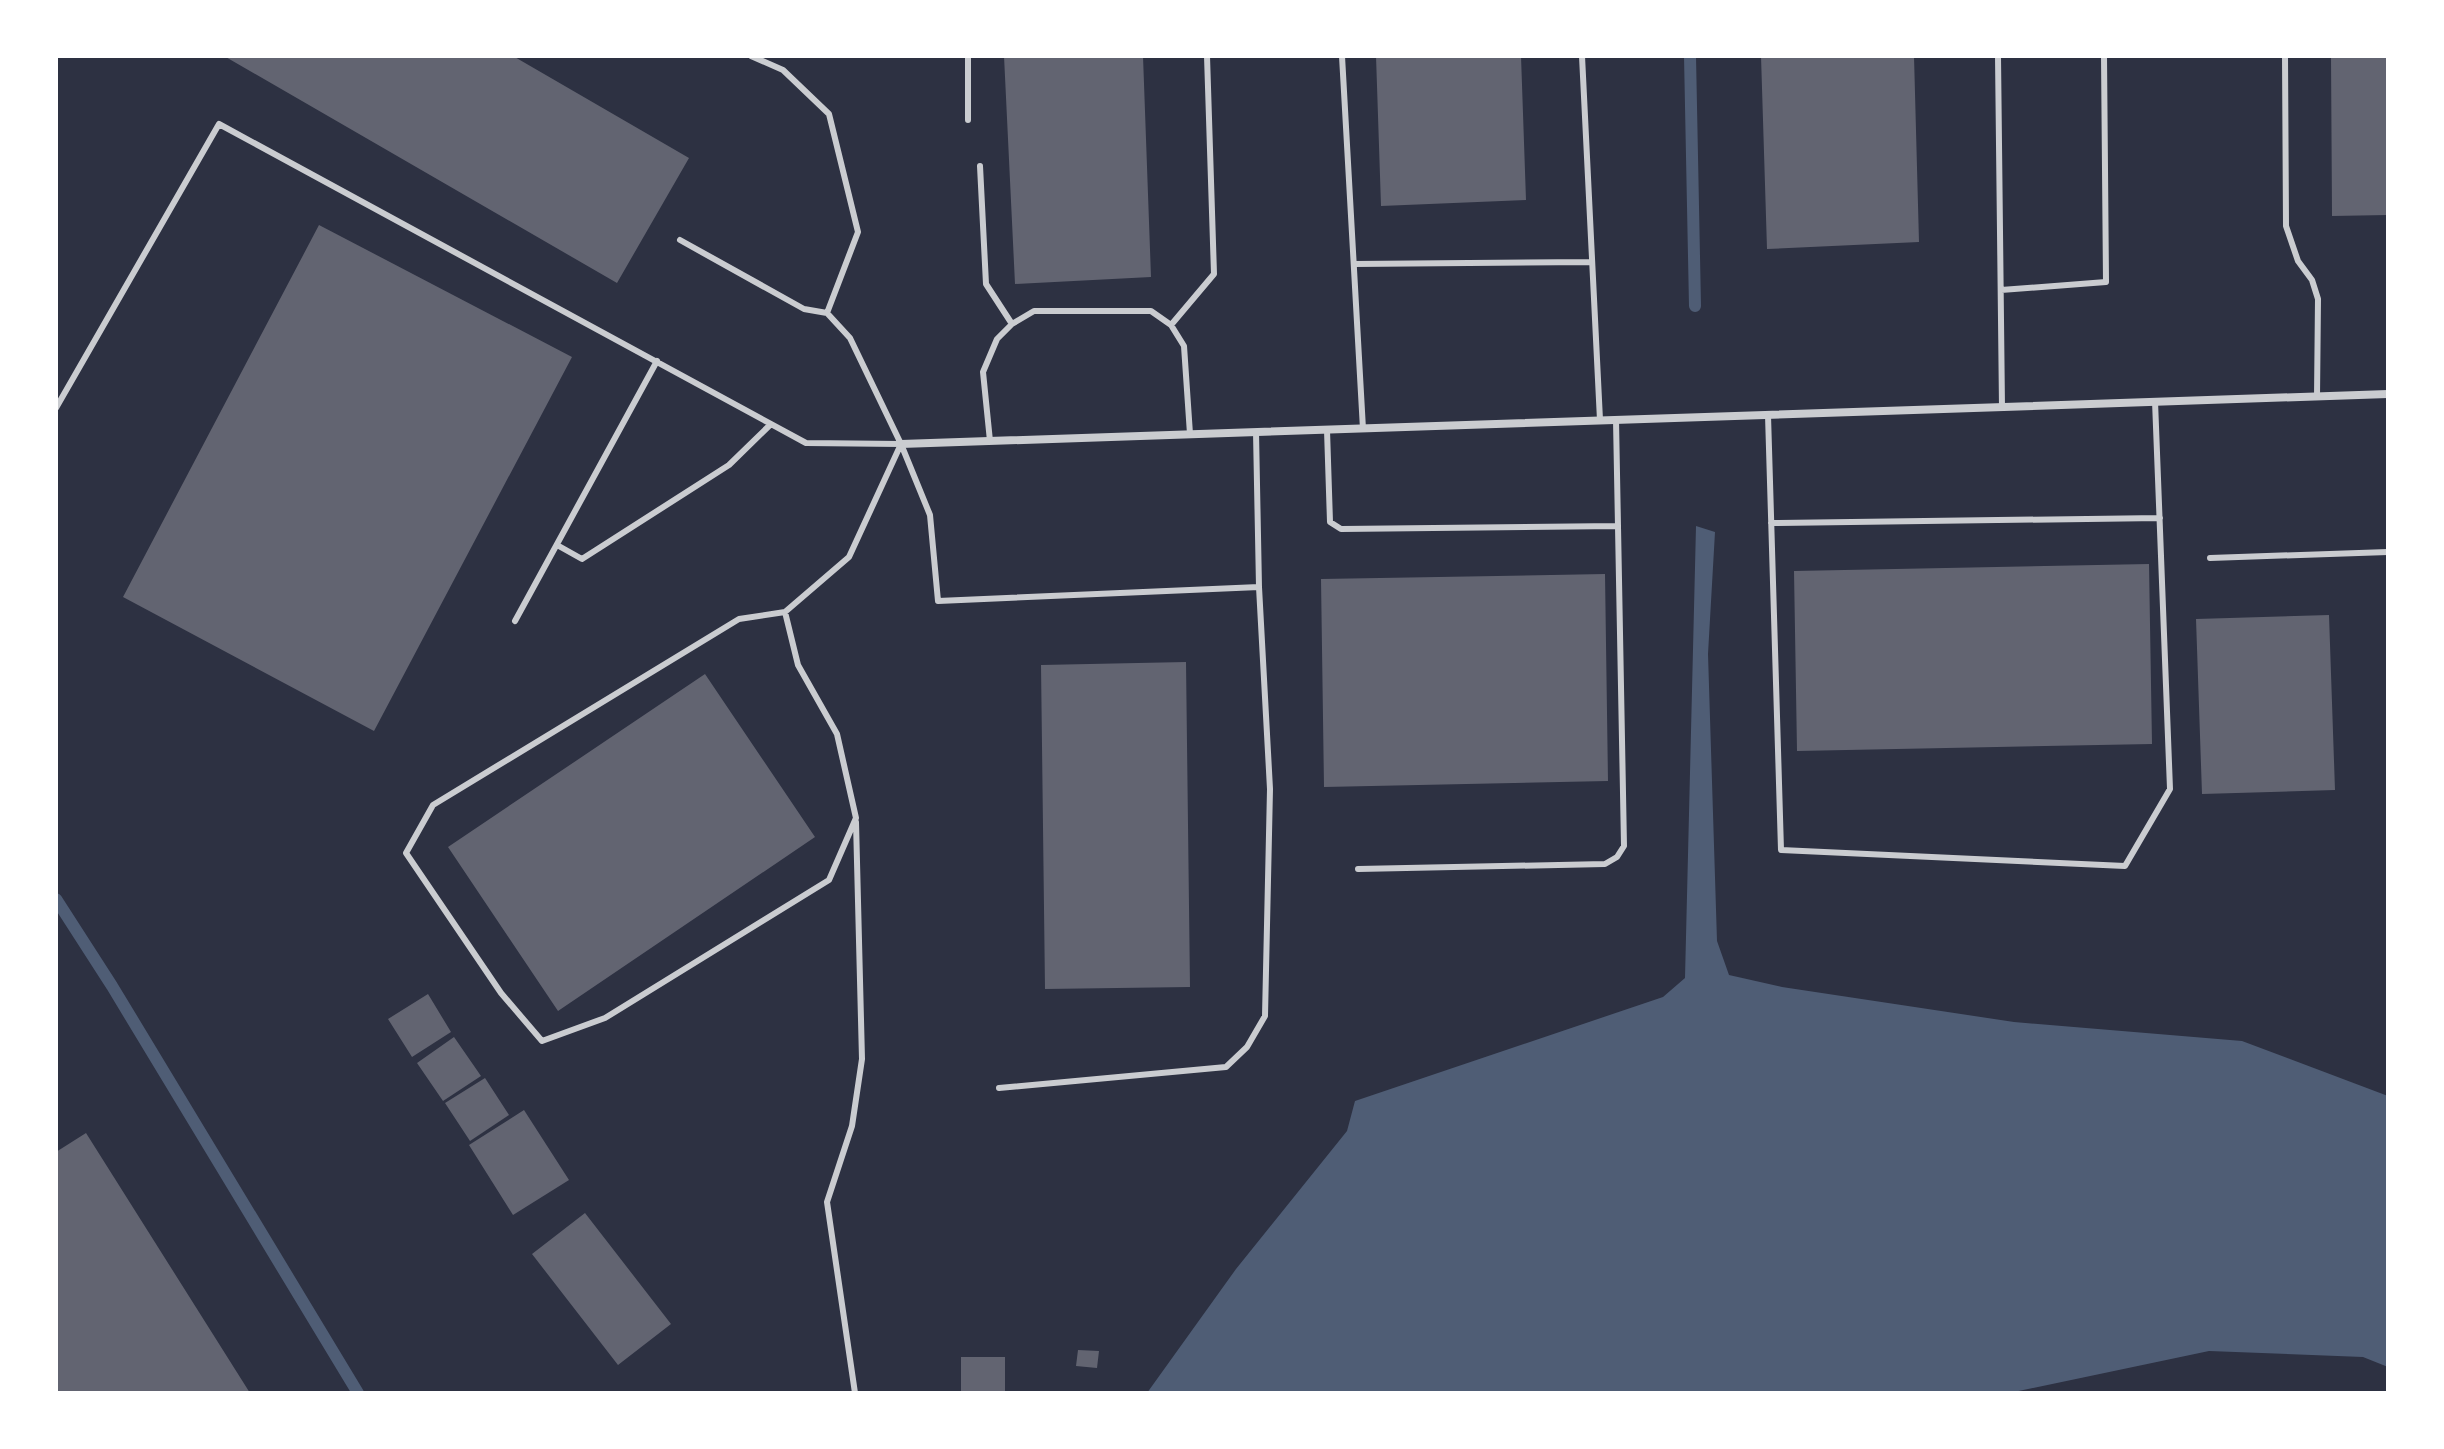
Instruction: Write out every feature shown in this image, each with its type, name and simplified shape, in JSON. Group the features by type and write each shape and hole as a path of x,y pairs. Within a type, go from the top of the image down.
{"street":[{"path":"901,444 2388,394"}],"lane":[{"path":"751,56 783,70 829,114 858,232 827,313"},
{"path":"968,56 968,120"},
{"path":"1171,325 1214,274 1207,56"},
{"path":"1342,56 1363,429"},
{"path":"1582,56 1600,420"},
{"path":"1998,56 2002,407"},
{"path":"2001,290 2106,282 2104,56"},
{"path":"2285,56 2286,226 2298,261 2312,280 2318,299 2317,397"},
{"path":"56,408 219,124 806,443 901,444"},
{"path":"980,166 986,284 1012,324"},
{"path":"680,240 804,309 827,313 850,338 901,444 930,515 938,601 1259,587"},
{"path":"1354,264 1592,262"},
{"path":"990,441 983,372 997,339 1012,324 1034,311 1151,311 1171,325 1184,346 1190,434"},
{"path":"515,621 657,361"},
{"path":"1768,415 1781,850 2125,866 2170,789 2155,401"},
{"path":"1358,869 1605,864 1617,857 1624,846 1616,420"},
{"path":"557,545 582,559 729,465 771,424"},
{"path":"1327,430 1330,522 1341,529 1618,526"},
{"path":"999,1088 1226,1067 1247,1047 1265,1016 1270,789 1259,587 1256,432"},
{"path":"856,818 829,880 605,1018 542,1041 501,993 406,853 433,805 739,619 785,612 849,557 901,444"},
{"path":"1771,523 2160,518"},
{"path":"2210,558 2388,552"},
{"path":"785,612 798,665 837,734 856,818 862,1059 852,1126 827,1202 855,1393"}],"water":[{"path":"1696,526 1715,532 1708,654 1717,941 1729,975 1782,987 2014,1022 2242,1041 2388,1096 2388,1367 2363,1357 2209,1351 2009,1393 1147,1393 1236,1269 1347,1131 1355,1101 1663,997 1685,978"}],"building":[{"path":"224,56 513,56 689,158 617,283"},
{"path":"1004,56 1143,56 1151,277 1015,284"},
{"path":"1376,56 1521,56 1526,200 1381,206"},
{"path":"1761,56 1914,56 1919,242 1767,249"},
{"path":"2331,56 2388,56 2388,215 2332,216"},
{"path":"319,225 572,357 374,731 123,597"},
{"path":"2149,564 2152,744 1797,751 1794,571"},
{"path":"1605,574 1608,781 1324,787 1321,579"},
{"path":"2329,615 2335,790 2202,794 2196,619"},
{"path":"1186,662 1190,987 1045,989 1041,665"},
{"path":"705,674 815,837 558,1011 448,847"},
{"path":"428,994 451,1032 412,1057 388,1019"},
{"path":"454,1037 481,1076 443,1101 417,1063"},
{"path":"485,1078 509,1115 470,1141 445,1103"},
{"path":"524,1110 569,1180 513,1215 469,1145"},
{"path":"86,1133 250,1393 56,1393 56,1152"},
{"path":"585,1213 671,1324 618,1365 532,1254"},
{"path":"1078,1350 1099,1351 1097,1368 1076,1366"},
{"path":"961,1357 1005,1357 1005,1393 961,1393"}],"waterway":[{"path":"1690,56 1695,306"},
{"path":"56,899 112,986 358,1393"}]}
